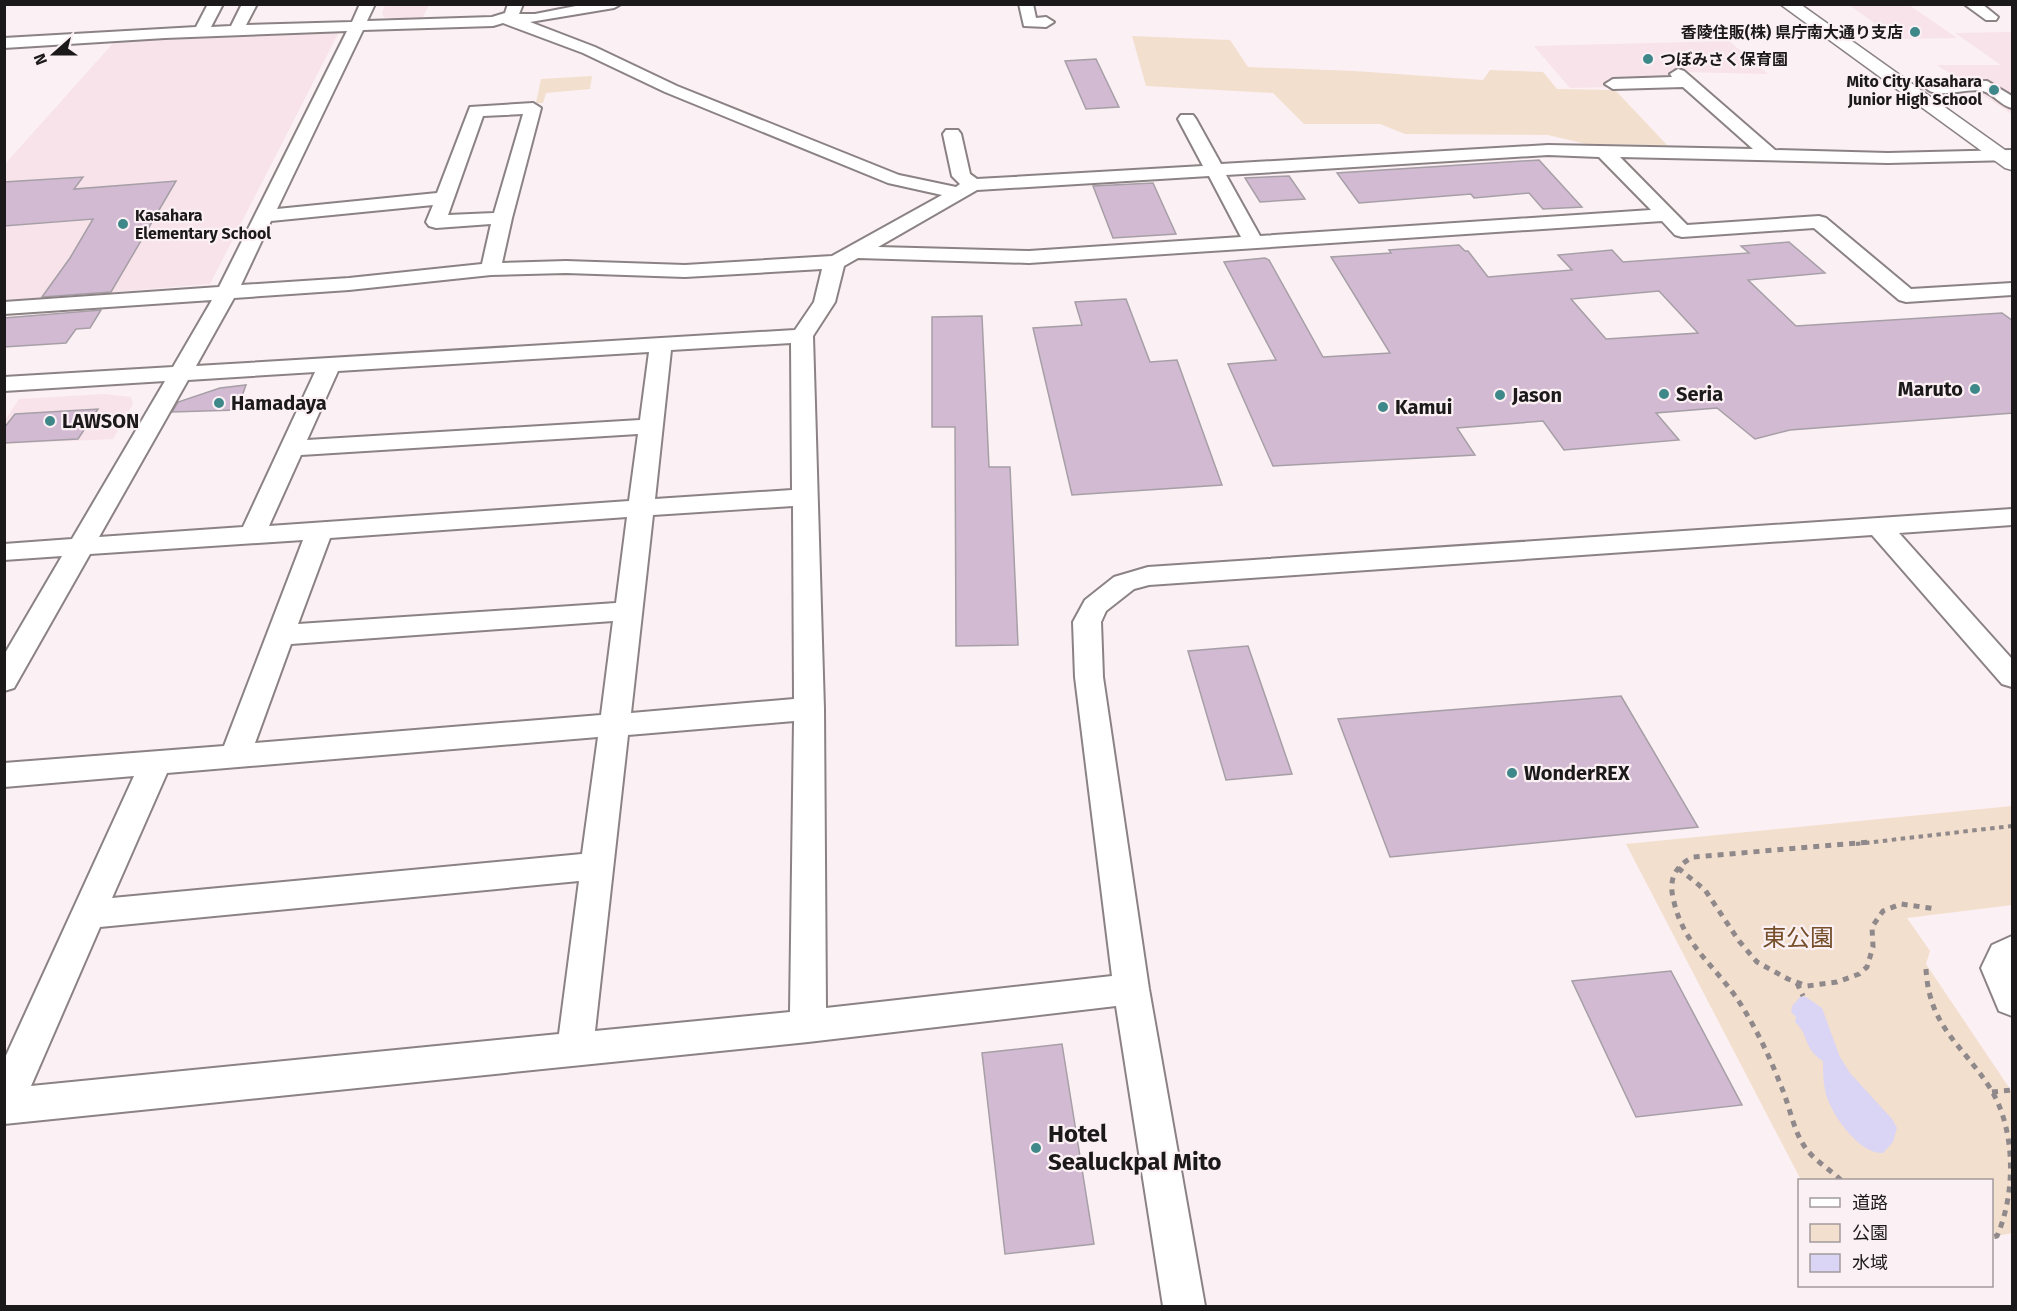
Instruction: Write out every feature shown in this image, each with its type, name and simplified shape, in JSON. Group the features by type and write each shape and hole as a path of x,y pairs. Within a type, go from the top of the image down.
{"main road":[{"path":"1788,4 2010,154"},
{"path":"1815,4 1934,88 2010,154"}],"street":[{"path":"201,32 216,4"},
{"path":"236,30 250,4"},
{"path":"4,681 227,292 368,4"},
{"path":"4,43 236,30 357,26 511,11 535,18 614,4"},
{"path":"1026,4 1029,23 1046,22"},
{"path":"1971,4 1991,17"},
{"path":"511,11 671,89 894,179 965,189 1215,169 1508,152 1604,151 1945,158 2010,154"},
{"path":"285,28 292,12"},
{"path":"1613,84 1682,78 1771,156"},
{"path":"1934,88 1987,86 2013,103"},
{"path":"481,111 488,90"},
{"path":"491,269 502,218 533,108 476,111 436,222 502,218"},
{"path":"1187,118 1254,243"},
{"path":"952,134 965,189"},
{"path":"1604,151 1682,231 1819,222 1906,296 2013,289"},
{"path":"808,1026 809,709 802,336 822,308 827,279 844,257 965,189"},
{"path":"265,216 445,198"},
{"path":"4,308 349,284 491,269 566,267 685,271 844,257 1029,257 1666,215"},
{"path":"7,387 181,374 802,336"},
{"path":"575,1049 661,345"},
{"path":"252,535 329,365"},
{"path":"291,448 651,426"},
{"path":"4,552 805,497"},
{"path":"1184,1306 1131,989 1089,677 1087,622 1095,606 1124,583 1148,576 2013,517"},
{"path":"1879,527 2013,677"},
{"path":"235,756 320,530"},
{"path":"281,635 628,611"},
{"path":"4,775 809,709"},
{"path":"156,762 4,1105 808,1026 1131,989"},
{"path":"89,914 597,866"},
{"path":"2013,951 2004,956 1999,968 2013,1000"}],"path":[{"path":"1840,1179 1807,1150 1799,1136 1781,1085 1743,1007 1682,930 1672,900 1672,886 1678,868 1680,864 1693,857 1854,844 2013,826"},
{"path":"1678,868 1705,890 1738,941 1757,962 1797,982 1817,986 1859,974 1867,967 1873,947 1872,927 1883,910 1900,904 1936,909"},
{"path":"1926,969 1924,989 1933,1014 1992,1092 2008,1136 2010,1156 2007,1215 1997,1236 1993,1237"},
{"path":"1797,982 1803,996"},
{"path":"1992,1092 2013,1090"}],"shaded area":[{"path":"385,5 429,5 422,19 397,20 384,17 382,14"},
{"path":"1849,5 1909,5 1957,38 1897,39"},
{"name":"Kasahara Elementary School","path":"340,30 210,284 5,301 5,164 116,40"},
{"name":"Mito City Kasahara Junior High School","path":"2012,32 2012,114 1937,65 2001,65 1955,33"},
{"name":"つぼみさく保育園","path":"1729,41 1768,74 1684,72 1685,74 1667,75 1670,79 1607,82 1612,87 1570,88 1534,46"},
{"path":"105,394 131,397 133,404 113,439 5,444 5,420 19,399"}],"green space":[{"path":"1132,36 1230,40 1248,67 1354,71 1483,80 1490,70 1543,72 1557,89 1615,90 1667,145 1586,144 1548,135 1405,134 1380,124 1304,124 1273,93 1146,86"},
{"path":"592,76 590,89 546,93 543,103 536,103 541,79"},
{"name":"東公園","path":"2012,806 2012,905 1907,918 1930,951 1926,964 2012,1092 2012,1233 1993,1237 1993,1179 1800,1179 1626,844"}],"water":[{"path":"1801,996 1822,1008 1840,1057 1850,1073 1892,1119 1897,1128 1893,1142 1883,1153 1874,1152 1855,1140 1832,1109 1823,1080 1823,1061 1812,1052 1795,1022 1796,1017 1791,1012 1792,1006"}],"building":[{"path":"1096,59 1119,107 1086,109 1065,61"},
{"path":"1539,160 1582,207 1543,209 1529,193 1474,198 1471,194 1359,203 1337,173"},
{"path":"1289,176 1305,199 1260,202 1245,178"},
{"path":"83,177 74,189 176,181 111,292 42,297 70,258 93,219 4,226 4,182"},
{"path":"1153,183 1176,234 1113,238 1093,186"},
{"path":"1789,242 1825,273 1748,280 1796,326 2002,313 2013,321 2013,413 1790,430 1755,439 1717,408 1656,413 1679,440 1564,450 1543,421 1457,428 1475,455 1273,466 1228,364 1276,360 1224,262 1265,258 1269,260 1323,357 1390,353 1331,257 1459,245 1468,251 1488,277 1572,270 1558,255 1612,250 1623,262 1749,253 1741,246","holes":["1659,291 1698,333 1606,339 1571,299"]},
{"path":"1126,299 1150,362 1177,360 1222,485 1072,495 1033,328 1082,325 1075,302"},
{"path":"101,310 90,328 76,329 66,343 4,347 4,318"},
{"path":"982,316 989,467 1010,467 1018,645 956,646 955,427 932,427 932,317"},
{"name":"Hamadaya","path":"246,385 237,410 172,412 178,402 220,388"},
{"name":"LAWSON","path":"98,409 78,439 4,443 4,428 15,414"},
{"path":"1248,646 1292,774 1226,780 1188,651"},
{"name":"WonderREX","path":"1621,696 1698,827 1390,857 1338,719"},
{"path":"1671,971 1742,1105 1636,1117 1572,981"},
{"name":"Hotel Sealuckpal Mito","path":"1062,1044 1094,1244 1005,1254 982,1053"}],"place":[{"name":"香陵住販(株) 県庁南大通り支店","path":"1915,32"},
{"name":"つぼみさく保育園","path":"1648,59"},
{"name":"Mito City Kasahara Junior High School","path":"1994,90"},
{"name":"Kasahara Elementary School","path":"123,224"},
{"name":"Maruto","path":"1975,389"},
{"name":"Seria","path":"1664,394"},
{"name":"Jason","path":"1500,395"},
{"name":"Hamadaya","path":"219,403"},
{"name":"Kamui","path":"1383,407"},
{"name":"LAWSON","path":"50,421"},
{"name":"WonderREX","path":"1512,773"},
{"name":"Hotel Sealuckpal Mito","path":"1036,1148"}]}
